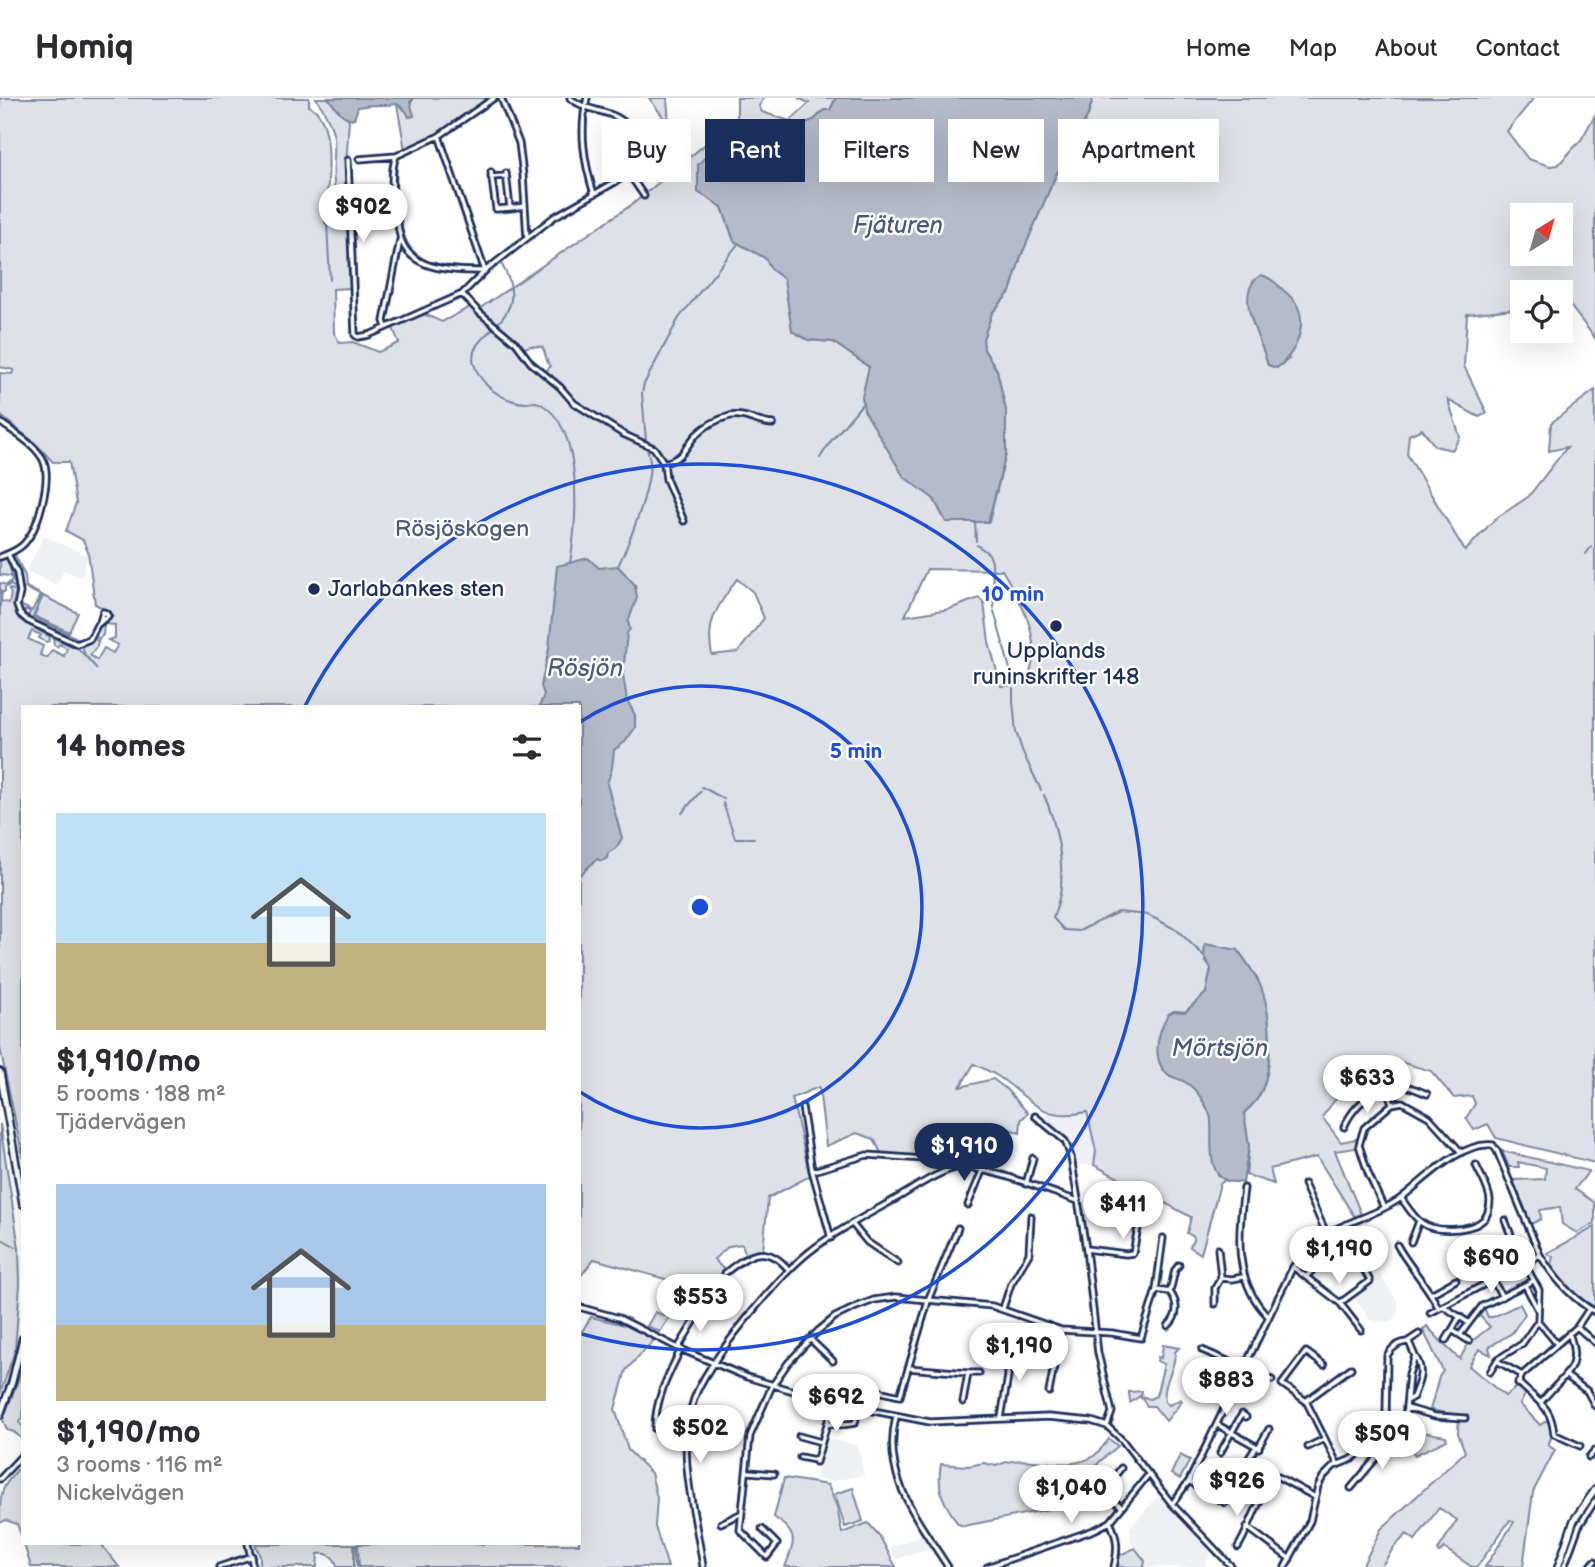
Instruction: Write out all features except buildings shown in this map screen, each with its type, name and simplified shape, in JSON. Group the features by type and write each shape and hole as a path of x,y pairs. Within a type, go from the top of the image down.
{"main road":[{"path":"0,1072 21,1193"},
{"path":"0,1415 21,1346"},
{"path":"1558,1567 1574,1520 1595,1490"}],"street":[{"path":"359,159 396,156 439,136 494,98"},
{"path":"501,98 519,143 527,238"},
{"path":"570,98 585,108 619,119"},
{"path":"587,98 583,148 594,194"},
{"path":"439,136 485,271"},
{"path":"396,156 393,165 393,195 401,240 406,250 423,262 457,271 485,271"},
{"path":"348,160 355,335 358,337 462,294 485,271 554,217 615,182"},
{"path":"510,208 506,174 491,175 496,209 510,208 525,206"},
{"path":"634,182 644,196"},
{"path":"386,327 384,321 401,240"},
{"path":"462,294 516,342 539,372 560,387 574,403 623,434 652,446 664,463 666,479 684,521"},
{"path":"664,463 676,460 686,453 695,436 719,420 740,415 764,424 773,424"},
{"path":"0,422 37,451 44,462 47,475 45,492 29,539 21,547 0,556"},
{"path":"8,554 18,573 20,593 17,606 23,618 77,644 90,639 100,622"},
{"path":"1389,1094 1401,1085 1427,1094"},
{"path":"1344,1127 1368,1096 1379,1091 1389,1094"},
{"path":"1389,1094 1392,1104"},
{"path":"1384,1208 1359,1145 1364,1128 1392,1104 1402,1102 1429,1117 1461,1152"},
{"path":"802,1107 813,1171 831,1238"},
{"path":"1035,1116 1065,1142 1071,1157 1086,1249 1095,1332 1112,1412 1107,1426"},
{"path":"1172,1504 1189,1481 1293,1267 1311,1246 1327,1234 1401,1198 1461,1152 1476,1146 1493,1145 1539,1255 1561,1285 1595,1312"},
{"path":"813,1171 867,1155 924,1159"},
{"path":"1026,1184 1033,1158"},
{"path":"1401,1198 1419,1221 1442,1231 1473,1226 1483,1221 1488,1214 1490,1200 1476,1165"},
{"path":"703,1567 686,1450 688,1423 694,1398 714,1364 789,1270 809,1252 831,1238 923,1183 956,1167 982,1171 1078,1201"},
{"path":"968,1205 982,1171"},
{"path":"1304,1184 1327,1234"},
{"path":"1244,1188 1238,1258 1243,1277 1261,1310 1268,1316"},
{"path":"1086,1249 1126,1255 1133,1253 1141,1202"},
{"path":"1003,1308 1012,1284 1029,1254 1031,1216"},
{"path":"1490,1372 1505,1354 1522,1344 1538,1321 1539,1312 1539,1290 1516,1248 1505,1220"},
{"path":"1411,1242 1419,1221"},
{"path":"853,1225 867,1242 898,1263"},
{"path":"851,1385 900,1396 928,1302 957,1228"},
{"path":"762,1529 777,1544 767,1557 740,1530 750,1436 772,1386 810,1339 835,1317 874,1300 896,1297 1003,1308 1061,1330 1142,1338 1156,1290 1164,1238"},
{"path":"1397,1245 1438,1308"},
{"path":"1483,1245 1483,1270"},
{"path":"1484,1263 1516,1248"},
{"path":"1215,1304 1215,1288 1221,1278 1218,1249"},
{"path":"1340,1303 1370,1280 1353,1249"},
{"path":"725,1273 755,1253 770,1254 780,1259 789,1270"},
{"path":"1307,1276 1324,1257 1331,1254"},
{"path":"1430,1313 1539,1255"},
{"path":"1168,1326 1177,1306 1170,1292 1175,1270 1179,1265"},
{"path":"1293,1267 1340,1303 1361,1330"},
{"path":"1221,1278 1243,1277"},
{"path":"1431,1294 1457,1280"},
{"path":"1493,1280 1502,1297"},
{"path":"1460,1335 1482,1306 1534,1281"},
{"path":"1525,1287 1539,1312"},
{"path":"1156,1290 1170,1292"},
{"path":"1443,1306 1469,1323"},
{"path":"581,1308 619,1318 714,1364 772,1386 833,1403 930,1422 1001,1418 1076,1419 1107,1426 1122,1440 1172,1504 1232,1567"},
{"path":"1580,1446 1554,1434 1551,1414 1542,1401 1518,1383 1522,1375 1577,1327 1590,1309"},
{"path":"655,1429 655,1411 664,1383 700,1312"},
{"path":"1446,1340 1460,1317"},
{"path":"1538,1321 1557,1344"},
{"path":"1577,1327 1595,1343"},
{"path":"1049,1392 1061,1330"},
{"path":"1452,1330 1469,1341"},
{"path":"1284,1567 1310,1521 1315,1497 1323,1478 1331,1469 1352,1459 1381,1436 1386,1416 1386,1363 1391,1349 1419,1334"},
{"path":"1542,1401 1571,1368 1576,1351 1569,1334"},
{"path":"810,1339 833,1361"},
{"path":"1407,1342 1418,1360 1422,1376 1413,1397 1407,1400"},
{"path":"1001,1418 1008,1376 1008,1349"},
{"path":"1202,1350 1272,1380"},
{"path":"1324,1365 1306,1352 1282,1384 1306,1401 1338,1465"},
{"path":"1405,1419 1409,1374 1415,1356"},
{"path":"1497,1361 1522,1375"},
{"path":"908,1368 979,1373"},
{"path":"1306,1401 1350,1368"},
{"path":"963,1402 968,1373"},
{"path":"1565,1375 1587,1391 1595,1406"},
{"path":"800,1457 816,1461 833,1403"},
{"path":"1407,1408 1435,1416 1465,1418"},
{"path":"1220,1453 1242,1414 1246,1417"},
{"path":"896,1417 891,1440 895,1473 904,1495 948,1567"},
{"path":"827,1423 842,1425 855,1423 856,1419"},
{"path":"1217,1425 1257,1448"},
{"path":"1244,1467 1269,1429"},
{"path":"799,1436 821,1442"},
{"path":"1308,1447 1324,1438"},
{"path":"1351,1488 1378,1456 1377,1443"},
{"path":"1589,1457 1595,1450"},
{"path":"0,1479 21,1456"},
{"path":"1121,1468 1103,1492 1122,1507"},
{"path":"748,1472 774,1474"},
{"path":"1272,1473 1315,1497"},
{"path":"987,1567 1110,1522 1149,1474"},
{"path":"1189,1481 1225,1503"},
{"path":"1564,1567 1579,1526 1595,1501"},
{"path":"1238,1547 1259,1503"},
{"path":"721,1522 740,1514"},
{"path":"1110,1522 1117,1536 1118,1553 1114,1567"},
{"path":"1247,1527 1290,1559"},
{"path":"248,1545 253,1567"},
{"path":"219,1567 251,1556"},
{"path":"1590,1567 1595,1561"}],"shaded area":[{"path":"44,536 88,556 81,578 64,570 57,585 26,571"},
{"path":"1087,1112 1094,1138 1094,1165 1075,1165 1069,1140 1047,1123 1045,1113"},
{"path":"1380,1275 1399,1304 1397,1317 1389,1322 1371,1321 1353,1296"},
{"path":"826,1439 858,1445 864,1475 833,1481 815,1479"},
{"path":"1158,1496 1211,1553 1204,1567 1144,1567 1145,1561 1131,1542 1130,1528"},
{"path":"925,1534 933,1547 896,1559 889,1548"}],"green space":[{"name":"Rösjöskogen","path":"0,98 309,98 309,106 318,113 328,142 325,223 334,220 342,204 335,189 333,133 316,98 328,98 349,119 346,168 351,288 333,289 334,333 340,343 353,342 378,352 399,343 393,328 424,314 442,322 472,306 476,311 634,203 659,182 691,182 691,156 705,144 705,182 698,192 722,207 734,241 782,263 808,340 833,342 869,367 863,395 934,499 946,522 989,522 1006,454 1006,411 997,370 984,349 983,339 992,313 1010,292 1021,256 1058,170 1058,182 1219,182 1219,119 1086,119 1093,98 1534,98 1507,131 1528,159 1550,166 1558,165 1581,140 1595,115 1595,338 1573,309 1573,280 1510,280 1510,309 1467,314 1464,366 1487,413 1479,417 1448,400 1460,437 1452,450 1435,446 1422,429 1409,435 1407,454 1465,551 1495,519 1528,497 1567,447 1549,451 1551,423 1595,390 1595,1163 1496,1138 1488,1124 1474,1130 1466,1118 1475,1104 1472,1096 1454,1098 1431,1071 1387,1058 1354,1075 1322,1117 1341,1142 1356,1139 1356,1148 1335,1151 1361,1214 1354,1216 1317,1157 1270,1169 1274,1184 1246,1175 1249,1146 1244,1113 1256,1101 1264,1084 1270,1042 1261,988 1238,950 1206,962 1211,969 1206,993 1185,1012 1174,1011 1170,1076 1190,1085 1208,1108 1213,1158 1225,1180 1220,1184 1201,1254 1190,1247 1194,1237 1187,1233 1191,1217 1094,1165 1096,1151 1087,1112 1058,1114 1047,1111 999,1077 974,1064 960,1087 993,1079 1028,1113 1021,1120 1020,1133 990,1122 975,1166 930,1157 881,1153 874,1139 857,1133 826,1146 819,1087 792,1098 810,1176 768,1198 763,1251 746,1255 742,1244 729,1246 714,1259 725,1271 720,1282 705,1290 686,1292 660,1332 647,1326 655,1312 665,1316 673,1293 669,1280 594,1259 581,1275 581,705 21,705 21,1148 0,1048 0,583 7,585 10,582 9,586 5,587 5,592 2,592 1,601 9,603 9,589 16,590 13,605 19,619 50,637 46,642 39,638 41,635 32,631 28,639 43,646 40,655 47,658 52,650 64,656 67,648 54,645 53,638 79,649 97,669 85,655 82,646 93,638 98,641 90,655 97,660 104,648 113,653 118,645 108,640 115,638 115,625 104,624 103,635 99,639 94,635 101,623 113,616 111,612 95,604 88,552 83,540 66,531 76,503 69,462 53,462 35,443 0,415 0,373 12,374 14,370 0,367","holes":["542,347 550,366 546,372 533,363 524,348","1265,351 1289,359 1276,368 1268,365","927,569 1002,570 1031,630 1033,656 1030,673 1023,683 1001,686 989,642 984,603 979,598 950,609 905,616","737,579 753,592 764,618 738,652 712,655 712,623 724,597"]},
{"path":"414,98 490,98 438,134 405,150 397,104 406,111"},
{"path":"649,98 667,98 669,119 665,119"},
{"path":"737,98 764,98 759,106 762,112 784,119 736,119"},
{"path":"798,98 836,98 830,110 824,110 814,120 805,123 805,119 792,119 809,103"},
{"path":"15,555 25,576 26,587 42,595 33,617 79,639 91,634 87,638 80,641 71,640 27,619 30,612 27,610 24,611 25,617 20,613 21,604 32,611 40,595 22,589 20,575 12,556"},
{"path":"7,559 16,588 10,585 10,576 0,575 0,560"},
{"path":"43,596 78,613 69,632 34,616"},
{"path":"0,1124 19,1248 20,1284 15,1351 0,1394"},
{"path":"1502,1151 1589,1171 1575,1189 1595,1203 1595,1223 1577,1233 1562,1224 1560,1207 1540,1210 1541,1219 1531,1224 1513,1180 1545,1179 1546,1168 1518,1162 1519,1167 1509,1167"},
{"path":"1595,1227 1595,1307 1565,1283 1551,1264 1553,1257 1547,1253"},
{"path":"1520,1304 1525,1314 1512,1333 1489,1347 1491,1355 1479,1349 1469,1366 1505,1396 1517,1387 1526,1393 1520,1404 1540,1425 1551,1418 1552,1436 1548,1445 1555,1450 1533,1492 1523,1567 1485,1567 1514,1522 1510,1520 1477,1567 1472,1567 1444,1548 1439,1553 1438,1550 1457,1520 1439,1508 1415,1540 1407,1534 1394,1547 1381,1567 1362,1567 1381,1529 1465,1452 1458,1433 1459,1415 1430,1410 1443,1371 1423,1330 1427,1326 1460,1359 1470,1340 1490,1327 1478,1314 1484,1307 1488,1317 1493,1317"},
{"path":"591,1317 629,1326 655,1339 626,1370 615,1409 628,1450 651,1473 657,1498 655,1527 668,1567 359,1567 358,1545 581,1545 581,1333"},
{"path":"1163,1345 1179,1348 1175,1352 1165,1388 1165,1402 1169,1405 1181,1399 1182,1401 1166,1421 1154,1406 1147,1406 1140,1396 1130,1403 1129,1392 1142,1391 1141,1396 1150,1399 1156,1396 1164,1364 1157,1361 1158,1357 1161,1358"},
{"path":"21,1372 21,1438 7,1430 3,1420"},
{"path":"1417,1431 1446,1436 1447,1440 1415,1455 1408,1444 1417,1441"},
{"path":"1109,1439 1118,1446 1098,1463 1087,1490 1076,1495 1068,1483 1057,1488 1055,1508 964,1526 958,1524 942,1496 941,1464 968,1466 984,1463 996,1466 1020,1460 1070,1463 1094,1456"},
{"path":"1180,1455 1190,1460 1180,1479 1171,1474"},
{"path":"21,1466 21,1535 17,1524 6,1520 0,1523 3,1490"},
{"path":"784,1478 828,1485 837,1507 842,1533 868,1523 879,1535 896,1567 785,1567 793,1539 788,1529 774,1517"},
{"path":"853,1488 863,1521 845,1527 835,1494"},
{"path":"24,1545 102,1545 119,1567 31,1567"},
{"path":"255,1545 354,1545 354,1567 337,1567 333,1558 318,1554 317,1567 260,1567 260,1556"},
{"path":"1135,1548 1145,1561 1144,1567 1117,1567 1120,1555"}],"water":[{"path":"328,98 414,98 410,102 414,116 409,117 397,104 358,107 354,119 339,112"},
{"name":"Fjäturen","path":"836,98 1093,98 1086,119 1058,119 1058,171 1021,256 1010,292 992,313 983,339 984,350 997,370 1006,411 1006,454 988,522 946,522 934,499 904,477 864,410 862,397 869,367 833,342 808,340 792,331 784,279 772,270 765,258 734,241 722,207 698,192 698,165 705,157 705,182 805,182 805,123 814,120 824,110 830,110"},
{"path":"1261,275 1273,281 1290,297 1300,312 1298,339 1284,362 1277,368 1268,365 1248,305 1252,283"},
{"name":"Rösjön","path":"588,558 599,568 618,566 635,585 637,598 628,622 630,629 627,633 623,675 627,700 635,715 635,728 625,742 614,750 607,784 622,838 616,848 608,853 607,858 602,861 597,859 581,874 581,705 540,705 544,695 541,686 549,648 557,566"},
{"name":"Mörtsjön","path":"1205,944 1238,950 1259,982 1265,999 1269,1057 1264,1085 1254,1103 1244,1113 1249,1146 1243,1183 1229,1182 1215,1169 1211,1151 1210,1115 1206,1106 1191,1087 1163,1070 1159,1060 1160,1033 1168,1014 1174,1011 1185,1012 1206,993 1211,969 1204,956"}],"waterway":[{"path":"396,193 397,159"},
{"path":"397,197 401,224"},
{"path":"327,224 330,280"},
{"path":"402,229 411,248 427,261"},
{"path":"646,441 642,393 644,384 679,318 738,244"},
{"path":"432,262 453,268 480,267"},
{"path":"501,263 510,284 511,300 498,324 479,342 474,352 474,364 482,379 494,391 516,402 541,404 555,416 565,433 571,454 575,501 570,563"},
{"path":"820,458 863,403"},
{"path":"618,566 647,487 650,462 647,447"},
{"path":"975,522 976,541"},
{"path":"977,545 989,554 992,562 994,608"},
{"path":"1586,554 1591,547"},
{"path":"994,611 1013,680 1016,732 1041,790"},
{"path":"702,787 724,799"},
{"path":"682,813 701,791"},
{"path":"1044,795 1055,828 1061,863 1061,890 1053,918 1064,930 1079,931 1118,912 1148,915 1177,930 1204,956"},
{"path":"723,803 735,838 745,838"},
{"path":"747,838 754,838"},
{"path":"0,1238 16,1247"},
{"path":"356,1545 357,1567"}],"place":[{"name":"Jarlabankes sten","path":"314,589"},
{"name":"Upplands runinskrifter 148","path":"1056,626"}]}
